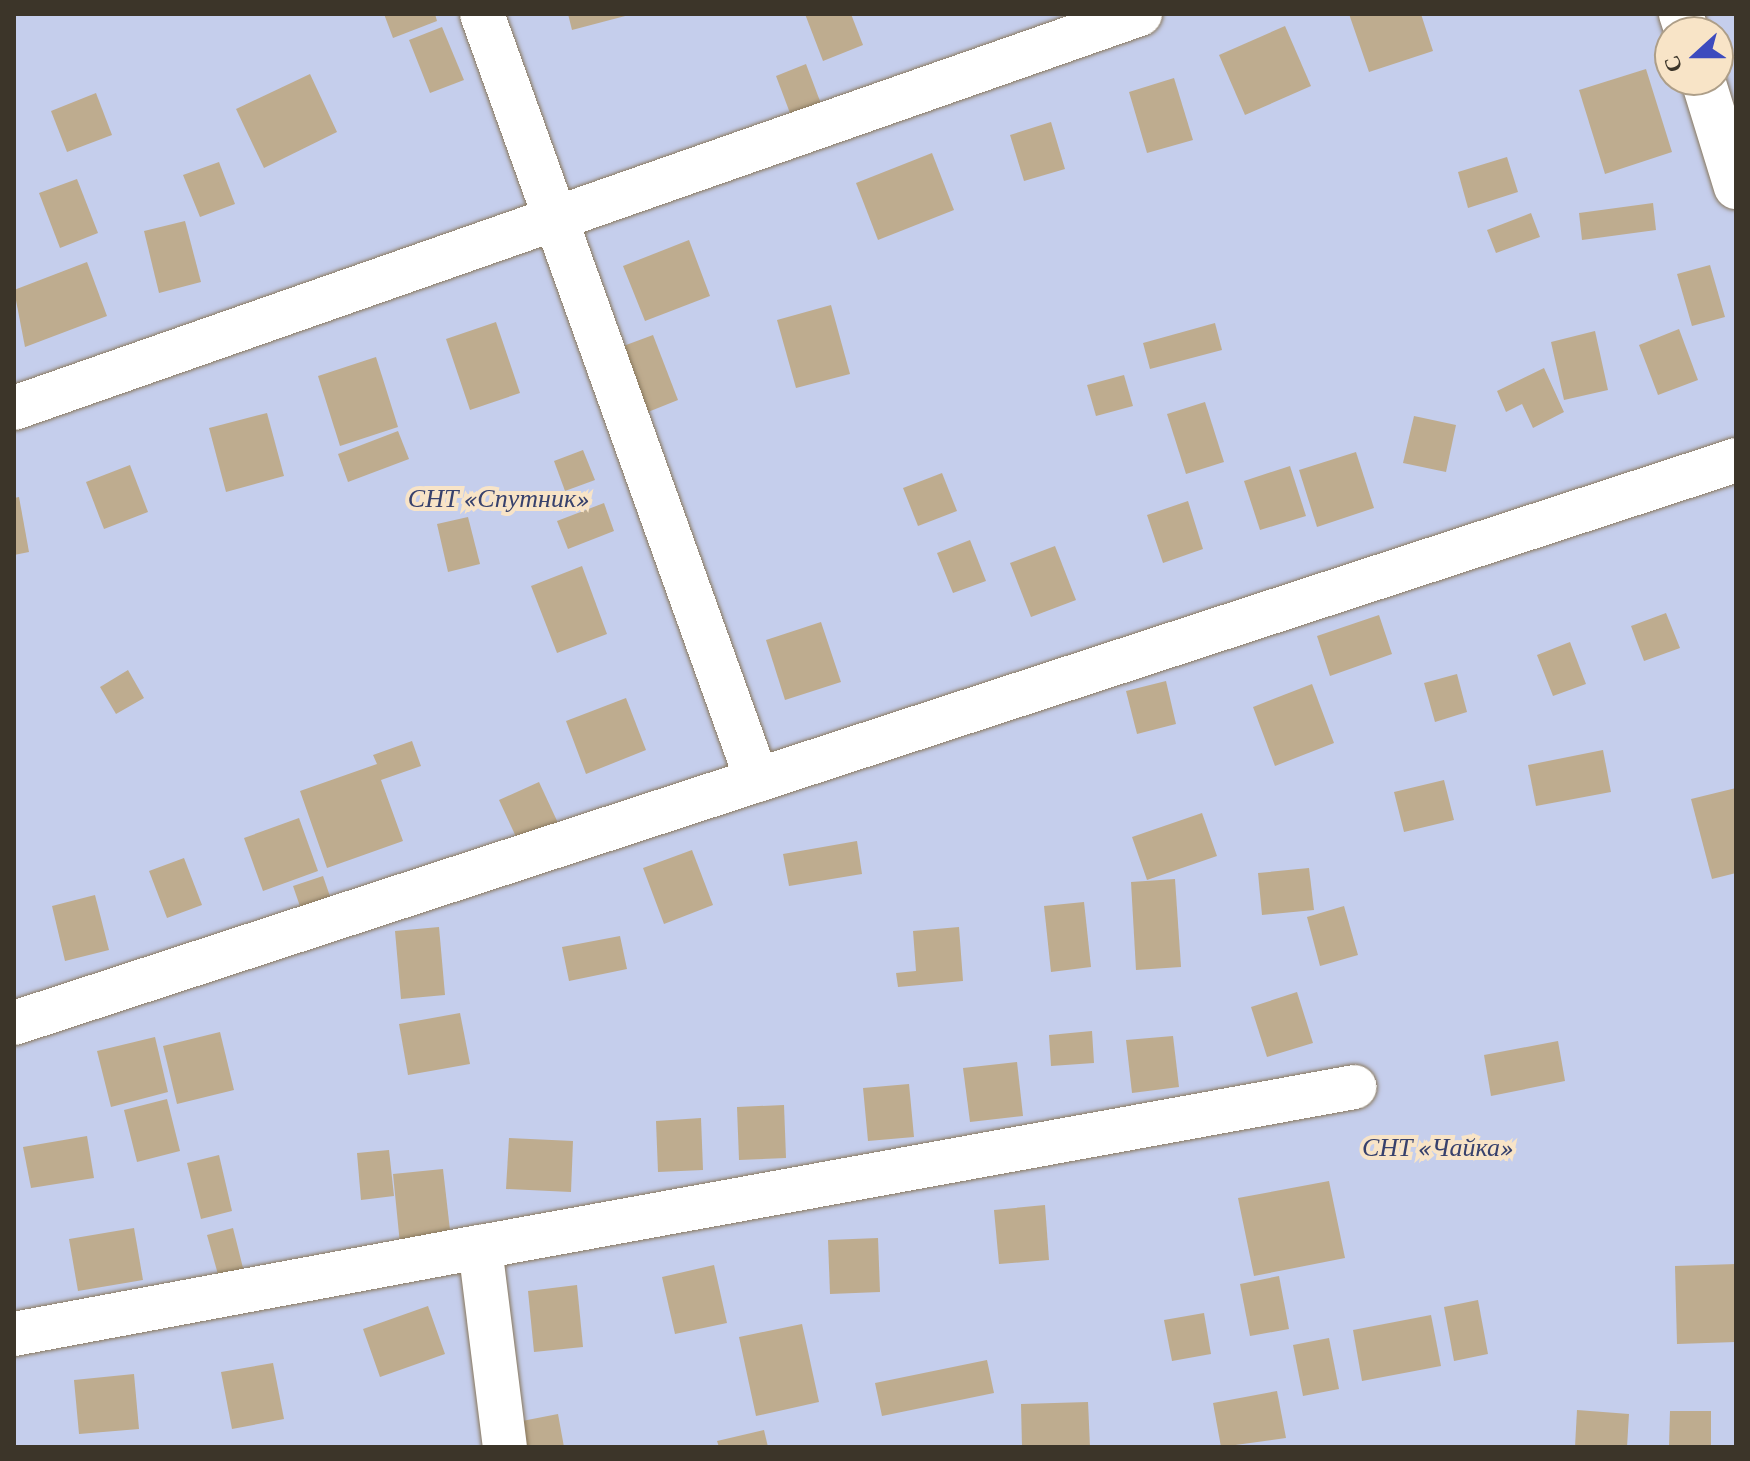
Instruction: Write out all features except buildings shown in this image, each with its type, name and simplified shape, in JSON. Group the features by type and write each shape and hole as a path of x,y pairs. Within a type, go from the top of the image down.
{"street":[{"path":"482,14 757,780"},
{"path":"14,408 1140,14"},
{"path":"1710,96 1730,144 1736,187"},
{"path":"14,1023 1736,460"},
{"path":"14,1334 1354,1087"},
{"path":"480,1247 505,1447"}],"green space":[{"name":"СНТ «Спутник»","path":"14,14 1736,14 1736,1447 14,1447"}],"park label":[{"name":"СНТ «Чайка»","path":"1438,1148"}]}
